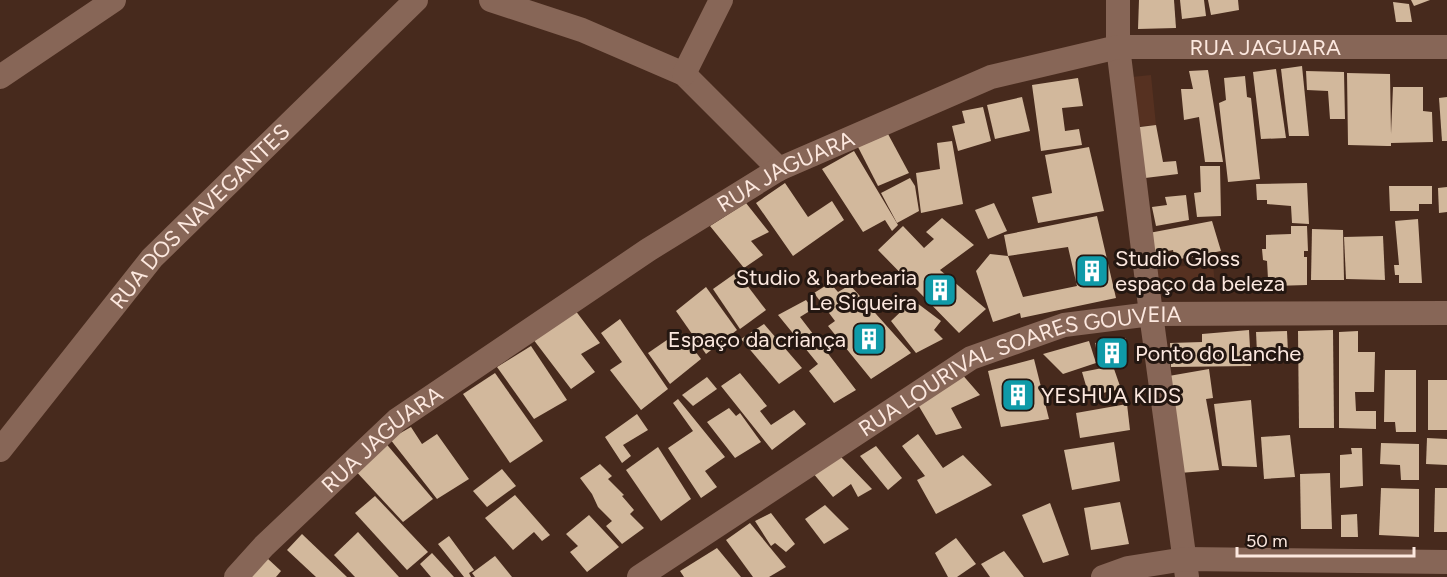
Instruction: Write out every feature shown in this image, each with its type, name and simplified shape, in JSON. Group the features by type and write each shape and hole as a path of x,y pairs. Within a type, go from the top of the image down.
{"street":[{"path":"0,77 114,0"},
{"name":"RUA DOS NAVEGANTES","path":"0,450 152,258 416,0"},
{"path":"491,0 582,30 684,74 779,169"},
{"path":"684,74 721,0"},
{"path":"1119,0 1118,47 1151,314 1186,568"},
{"name":"RUA JAGUARA","path":"236,577 264,546 397,420 648,250 779,169 991,77 1118,47 1447,47"},
{"name":"RUA LOURIVAL SOARES GOUVEIA","path":"639,577 971,358 1064,325 1151,314 1447,313"},
{"path":"1103,577 1128,568 1447,562"}],"shaded area":[{"path":"1151,75 1156,125 1128,127 1122,78"},
{"path":"1213,264 1215,286 1158,291 1156,268"}],"building":[{"path":"1139,0 1174,0 1176,28 1138,29"},
{"path":"1180,0 1204,0 1206,16 1182,19"},
{"path":"1208,0 1238,0 1239,10 1211,15"},
{"path":"1411,0 1430,0 1414,6"},
{"path":"1393,2 1409,4 1412,22 1396,22"},
{"path":"1302,66 1309,136 1289,136 1281,69"},
{"path":"1276,69 1286,138 1261,139 1253,72"},
{"path":"1208,70 1223,162 1205,162 1199,117 1184,120 1181,89 1193,89 1189,71"},
{"path":"1306,71 1344,72 1345,119 1330,119 1328,91 1307,90"},
{"path":"1347,73 1390,74 1391,134 1393,87 1423,87 1423,111 1432,112 1433,142 1391,143 1391,146 1348,145"},
{"path":"1245,76 1247,97 1251,98 1260,179 1228,182 1219,103 1226,100 1224,78"},
{"path":"1078,78 1083,106 1062,108 1065,131 1079,129 1082,145 1041,151 1032,85"},
{"path":"1022,97 1030,131 995,139 987,105"},
{"path":"1447,97 1447,141 1442,141 1439,98"},
{"path":"983,107 991,141 958,151 952,126 965,123 962,111"},
{"path":"1156,125 1163,162 1176,161 1178,174 1137,179 1132,128"},
{"path":"888,134 909,173 878,186 858,147"},
{"path":"952,141 963,204 921,213 916,173 940,169 937,143"},
{"path":"1089,147 1104,211 1038,223 1032,197 1052,193 1045,155"},
{"path":"854,151 898,225 892,231 885,220 863,232 822,169"},
{"path":"1200,166 1220,166 1221,216 1197,217 1194,193 1201,192"},
{"path":"910,178 915,186 919,211 897,223 881,193"},
{"path":"785,183 808,217 832,201 844,220 793,256 756,203"},
{"path":"1307,183 1309,224 1292,223 1291,206 1267,204 1267,200 1257,200 1256,184"},
{"path":"1389,186 1432,186 1432,204 1419,204 1419,211 1390,211"},
{"path":"1447,187 1447,212 1439,213 1438,188"},
{"path":"1186,195 1189,220 1156,226 1152,207 1167,205 1165,197"},
{"path":"746,203 769,232 751,241 763,255 744,268 710,226"},
{"path":"994,203 1007,231 988,239 975,210"},
{"name":"Studio Gloss espaço da beleza","path":"1097,216 1116,298 1021,318 1020,313 993,322 976,271 990,254 1008,256 1004,235","holes":["1068,247 1077,286 1023,297 1008,256"]},
{"name":"Studio & barbearia Le Siqueira","path":"942,218 974,245 940,270 986,309 959,333 878,250 903,226 924,248 934,239 926,232"},
{"path":"1418,219 1422,283 1399,283 1399,275 1395,275 1394,265 1399,265 1395,221"},
{"path":"1212,221 1221,251 1175,260 1173,250 1153,254 1149,233"},
{"path":"1291,226 1307,226 1308,251 1304,251 1304,257 1307,257 1307,285 1274,286 1274,278 1268,279 1267,261 1263,260 1262,249 1266,249 1266,235 1291,234"},
{"path":"1312,229 1343,230 1344,280 1311,280"},
{"path":"1383,236 1385,280 1346,279 1344,237"},
{"path":"737,272 766,310 740,329 713,289"},
{"name":"Espaço da criança","path":"830,283 838,292 850,285 911,353 871,379 828,326 835,321 814,293"},
{"path":"706,287 737,330 706,354 676,311"},
{"path":"806,300 813,309 800,317 856,390 834,403 809,371 818,364 778,315"},
{"path":"913,300 941,321 934,330 943,339 916,353 891,321"},
{"path":"575,310 600,343 581,354 595,372 571,389 533,339"},
{"path":"620,319 668,389 641,410 610,370 622,362 601,333"},
{"path":"764,324 802,368 779,384 741,339"},
{"path":"1249,330 1251,366 1171,367 1170,343 1202,342 1202,334"},
{"path":"1333,330 1334,428 1299,428 1298,331"},
{"path":"680,331 701,359 670,384 648,353"},
{"path":"1287,331 1288,353 1257,353 1256,332"},
{"path":"1358,331 1358,352 1375,352 1374,392 1355,392 1356,411 1376,411 1376,429 1339,428 1339,332"},
{"name":"Ponto do Lanche","path":"1126,338 1128,362 1099,365 1095,343"},
{"path":"1089,341 1096,363 1063,374 1043,354"},
{"path":"531,346 567,400 534,419 497,367"},
{"name":"YESHUA KIDS","path":"1034,359 1049,419 1001,427 988,371"},
{"path":"1113,366 1121,389 1089,396 1082,372"},
{"path":"1209,369 1213,398 1206,399 1219,470 1179,473 1163,377"},
{"path":"1385,370 1416,370 1416,432 1396,432 1395,422 1384,422"},
{"path":"960,372 980,395 951,408 962,428 936,435 917,403"},
{"path":"495,373 543,441 510,463 463,394"},
{"path":"740,373 767,406 760,411 771,425 794,410 806,424 772,450 721,386"},
{"path":"707,377 717,389 693,406 682,395"},
{"path":"1428,380 1447,380 1447,430 1428,430"},
{"path":"678,399 725,457 705,471 717,487 701,498 668,448 693,431 673,403"},
{"path":"1251,400 1257,467 1222,466 1214,404"},
{"path":"1127,404 1130,430 1080,438 1076,413"},
{"path":"729,408 736,416 740,413 761,442 735,458 707,422"},
{"path":"637,414 648,430 623,445 631,456 622,463 605,437"},
{"path":"411,427 422,444 437,434 469,479 437,499 390,439"},
{"path":"918,434 943,468 963,455 992,485 936,514 917,480 925,476 902,446"},
{"path":"1290,435 1295,477 1264,479 1261,437"},
{"path":"1427,438 1447,439 1447,465 1426,464"},
{"path":"383,440 433,499 403,522 352,467"},
{"path":"1114,442 1120,481 1072,490 1064,450"},
{"path":"1381,443 1419,444 1419,480 1401,480 1400,465 1380,464"},
{"path":"876,446 902,478 888,490 860,456"},
{"path":"658,447 691,499 661,521 626,470"},
{"path":"1351,448 1362,448 1363,486 1340,488 1340,455 1352,454"},
{"path":"840,456 872,489 858,497 851,484 833,497 813,473"},
{"path":"600,464 612,476 608,479 624,495 622,496 634,510 630,514 644,528 622,544 606,526 612,521 598,507 580,478"},
{"path":"502,469 516,486 487,507 473,491"},
{"path":"1330,473 1332,529 1301,529 1300,474"},
{"path":"1381,488 1419,489 1419,537 1379,535"},
{"path":"1435,488 1447,488 1447,532 1434,532"},
{"path":"515,495 550,535 542,541 534,532 513,550 485,518"},
{"path":"375,496 428,552 407,570 355,513"},
{"path":"1120,502 1129,544 1091,550 1084,508"},
{"path":"1050,503 1069,555 1043,563 1022,515"},
{"path":"825,505 849,529 824,544 805,519"},
{"path":"771,513 795,544 786,552 775,543 771,546 755,521"},
{"path":"1357,514 1358,537 1341,537 1341,515"},
{"path":"589,515 619,547 587,572 570,552 578,546 566,534"},
{"path":"750,523 786,567 769,577 753,577 726,540"},
{"path":"358,532 399,577 355,577 334,555"},
{"path":"302,534 347,577 316,577 287,550"},
{"path":"449,536 474,570 469,573 471,577 464,577 438,544"},
{"path":"956,538 976,564 957,577 948,577 935,553"},
{"path":"717,548 741,577 684,577 680,571"},
{"path":"1004,551 1024,577 990,577 981,564"},
{"path":"432,553 454,577 431,577 420,564"},
{"path":"495,556 512,577 475,577 472,573"},
{"path":"267,558 281,571 276,577 249,577"}],"place":[{"name":"Studio Gloss espaço da beleza","path":"1092,271"},
{"name":"Studio & barbearia Le Siqueira","path":"940,290"},
{"name":"Espaço da criança","path":"869,339"},
{"name":"Ponto do Lanche","path":"1112,353"},
{"name":"YESHUA KIDS","path":"1018,395"}]}
